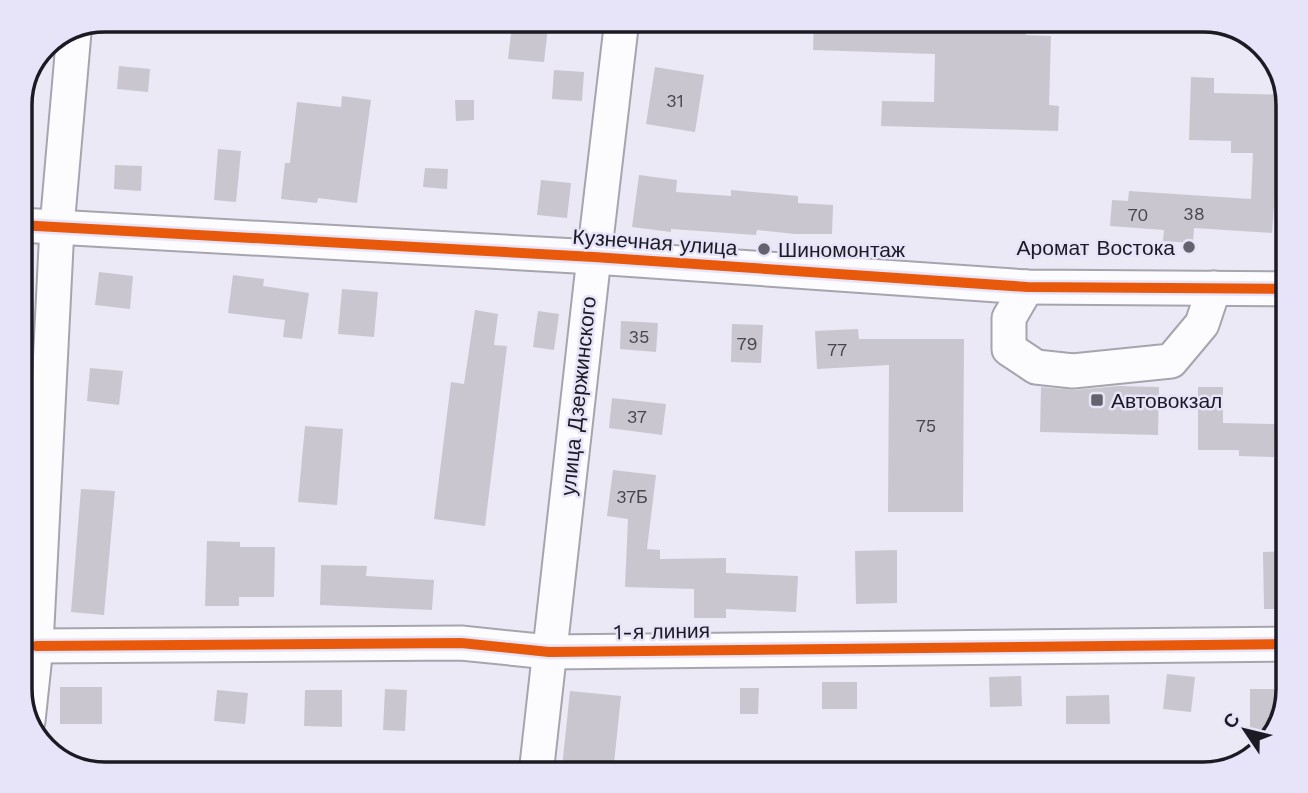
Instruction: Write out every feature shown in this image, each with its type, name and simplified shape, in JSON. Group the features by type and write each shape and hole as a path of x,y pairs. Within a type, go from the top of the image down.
{"street":[{"name":"улица Дзержинского","path":"537,762 620,32"},
{"path":"32,684 57,227 73,38"},
{"name":"Кузнечная улица","path":"32,226 594,257 1027,287 1276,289"},
{"path":"1027,287 1009,318 1009,349 1036,367 1073,371 1171,361 1202,324 1213,288"},
{"name":"1-я линия","path":"36,646 461,643 549,652 1277,644"}],"building":[{"path":"511,32 548,32 544,62 508,59"},
{"path":"814,32 1026,32 1026,35 1051,36 1049,105 1059,106 1058,131 881,126 882,101 934,102 935,54 813,50"},
{"path":"119,66 150,69 148,92 117,89"},
{"path":"655,67 704,75 695,132 646,124"},
{"path":"554,70 584,72 582,101 552,99"},
{"path":"1191,77 1214,78 1214,93 1275,95 1276,175 1272,233 1194,228 1193,243 1163,241 1164,230 1110,226 1112,200 1128,201 1129,191 1251,199 1253,153 1231,153 1231,141 1189,140"},
{"path":"342,96 371,100 357,203 318,198 317,203 281,199 285,163 290,163 297,102 341,107"},
{"path":"455,100 474,100 474,120 456,121"},
{"path":"218,149 241,151 236,202 214,200"},
{"path":"115,165 142,166 141,191 114,189"},
{"path":"425,168 448,169 447,189 423,187"},
{"path":"639,175 677,180 676,192 731,196 731,190 798,196 798,203 833,205 832,234 757,230 756,235 671,229 671,232 632,227"},
{"path":"541,180 571,183 567,218 537,215"},
{"path":"99,272 133,276 130,309 95,305"},
{"path":"233,275 264,279 263,286 309,293 302,339 283,337 285,320 228,313"},
{"path":"342,289 378,292 374,337 338,334"},
{"path":"475,310 498,314 494,345 507,346 485,526 434,519 451,382 464,384"},
{"path":"538,311 559,314 554,350 533,347"},
{"path":"621,321 658,323 656,352 620,349"},
{"path":"732,324 763,325 761,363 731,362"},
{"path":"858,329 859,339 964,339 963,512 888,512 889,365 817,369 815,331"},
{"path":"90,368 123,371 119,405 87,401"},
{"path":"1118,386 1159,387 1158,435 1040,432 1041,387 1075,390"},
{"path":"1198,387 1223,387 1223,423 1275,424 1274,457 1239,456 1239,450 1198,450"},
{"path":"612,398 666,404 662,435 609,428"},
{"path":"305,426 343,429 337,505 298,502"},
{"path":"613,470 656,475 647,549 660,550 660,559 726,558 726,573 798,576 796,612 726,609 726,618 694,618 694,589 625,587 628,519 607,516"},
{"path":"81,489 115,491 104,615 71,612"},
{"path":"207,541 240,542 240,547 275,547 274,597 239,597 239,606 205,606"},
{"path":"897,550 897,603 856,604 855,551"},
{"path":"1277,551 1277,609 1264,609 1263,552"},
{"path":"321,565 367,566 366,576 434,580 432,610 320,605"},
{"path":"1167,674 1195,677 1191,712 1163,709"},
{"path":"1021,676 1022,706 990,707 989,677"},
{"path":"822,682 857,682 857,709 822,709"},
{"path":"60,687 102,687 102,724 60,724"},
{"path":"740,688 759,688 758,714 740,714"},
{"path":"385,689 407,690 405,731 383,730"},
{"path":"1250,689 1277,689 1267,725 1262,732 1250,732"},
{"path":"217,690 248,693 245,724 214,721"},
{"path":"305,690 342,690 342,727 304,726"},
{"path":"570,691 621,696 614,762 563,762"},
{"path":"1109,695 1110,724 1066,724 1066,696"}],"cycle path":[{"path":"32,226 594,257 1027,287 1276,289"},
{"path":"36,646 461,643 549,652 1277,644"}],"place":[{"name":"Аромат Востока","path":"1189,247"},
{"name":"Шиномонтаж","path":"764,249"},
{"name":"Автовокзал","path":"1097,400"}]}
